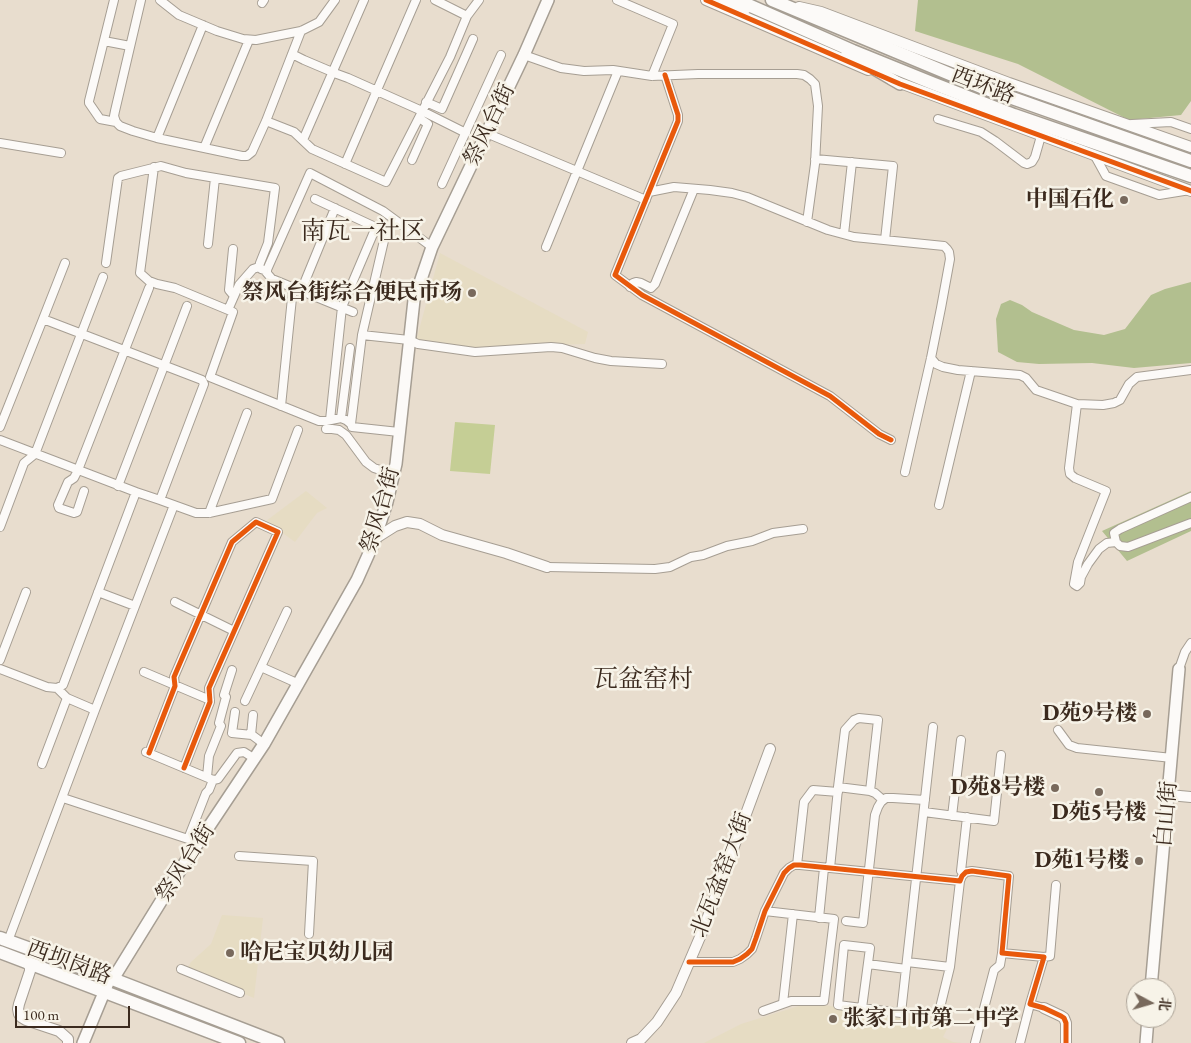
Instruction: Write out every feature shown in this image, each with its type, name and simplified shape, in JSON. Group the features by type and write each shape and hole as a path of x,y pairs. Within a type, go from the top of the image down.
{"main road":[{"name":"祭风台街","path":"91,1031 112,979 184,864 264,744 357,580 376,538 394,472 414,300 432,247 524,55 548,0"},
{"path":"724,0 776,24"},
{"name":"西环路","path":"737,0 776,24 815,35 1005,111 1191,176"},
{"name":"西环路","path":"775,1 981,87 1191,161"},
{"path":"815,35 900,84"},
{"name":"白山街","path":"1152,978 1179,669"},
{"name":"西坝岗路","path":"4,939 278,1043"},
{"name":"西坝岗路","path":"0,952 239,1043"},
{"path":"1146,1043 1147,1028"},
{"path":"83,1043 91,1031"},
{"path":"89,1043 91,1031"}],"street":[{"path":"114,0 89,103 100,119 116,122"},
{"path":"142,0 114,111 116,122 120,126 157,138 242,156 247,156 252,152 301,31"},
{"path":"160,0 179,15 249,40 270,38 301,31 319,22 335,0"},
{"path":"303,140 364,0"},
{"path":"345,164 416,0"},
{"path":"435,0 467,16"},
{"path":"266,121 294,132 312,149 386,182 450,57 467,16 479,0"},
{"path":"617,0 673,24 652,76"},
{"path":"706,0 776,24 900,84 1191,190"},
{"path":"775,1 821,12 1009,83 1191,147"},
{"path":"157,138 203,25"},
{"path":"426,102 442,110 473,39"},
{"path":"104,40 130,46"},
{"path":"204,148 249,40"},
{"path":"292,54 377,91 420,115 466,133"},
{"path":"442,184 501,54"},
{"path":"524,55 562,68 584,71 618,71 652,76 797,74 810,79 815,84 818,106 816,159 808,222"},
{"path":"546,246 618,71"},
{"path":"665,75 677,110 678,121 615,275 642,295 830,396 879,434 890,440"},
{"path":"412,160 428,124 420,115"},
{"path":"938,119 981,132 1027,164 1032,162 1035,157 1041,136"},
{"path":"1128,125 1171,122 1191,129"},
{"path":"486,133 646,200"},
{"path":"0,144 61,153"},
{"path":"1095,156 1106,176 1159,195 1191,190"},
{"path":"816,159 894,166 885,240"},
{"path":"844,234 852,162"},
{"path":"154,167 140,273 149,281 175,288 233,312 210,376 319,421 341,418 351,424 352,427 399,432"},
{"path":"106,263 118,178 154,167 164,167 186,173 275,188 268,243 259,267"},
{"path":"353,312 272,280 266,272 310,173 383,211 432,247"},
{"path":"208,244 215,178"},
{"path":"650,192 674,187 722,191 746,197 828,230 854,237 944,246 949,252 950,259 931,358 905,472"},
{"path":"630,287 636,282 651,288 655,284 694,189"},
{"path":"315,199 386,232 362,335 351,424"},
{"path":"281,406 297,290 335,208"},
{"path":"330,420 342,307 376,227"},
{"path":"233,249 229,290 234,296"},
{"path":"0,428 64,263"},
{"path":"228,310 239,285 253,269 259,267 267,271"},
{"path":"0,527 24,463 35,454 103,276"},
{"path":"84,491 77,512 74,513 59,508 58,505 68,482 74,478 78,470 149,288"},
{"path":"118,486 187,306"},
{"path":"43,319 202,380 204,384 160,500"},
{"path":"362,335 409,340 418,344 475,352 551,347 562,348 611,361 662,364"},
{"path":"341,418 350,348"},
{"path":"931,358 936,364 958,370 1020,374 1036,390 1077,404 1103,405 1114,403 1120,400 1129,384 1137,377 1191,370"},
{"path":"939,505 971,371"},
{"path":"1077,404 1070,474 1106,491 1078,562 1074,584 1077,586 1080,583 1088,564 1099,549 1107,543 1116,542"},
{"path":"209,513 247,413"},
{"path":"326,429 339,430 346,435 366,462 374,468 394,472"},
{"path":"0,440 196,514 272,500 298,430"},
{"path":"0,669 47,687 57,688 63,685 136,492"},
{"path":"1191,497 1120,528 1114,533 1116,542 1120,546 1128,547 1191,523"},
{"path":"4,939 63,798 174,505"},
{"path":"184,768 210,700 209,688 278,532 256,522 232,542 174,677 175,686 148,752 184,768 210,779 218,779 237,753 242,752 255,759"},
{"path":"376,538 394,526 407,522 420,524 442,535 547,567 655,569 670,567 691,557 703,555 727,546 752,541 773,533 803,529"},
{"path":"0,660 26,592"},
{"path":"98,592 135,606"},
{"path":"175,602 234,631"},
{"path":"245,701 287,611"},
{"name":"白山街","path":"1179,669 1185,652 1191,643"},
{"path":"261,666 299,684"},
{"path":"63,798 188,839 206,793 209,790 209,756 221,726 219,723 226,696 224,695 232,670"},
{"path":"144,672 210,700"},
{"path":"57,688 67,698 95,710"},
{"path":"42,764 67,698"},
{"path":"235,712 232,733 251,735 264,744"},
{"path":"251,735 253,715"},
{"path":"819,918 845,730 854,720 859,718 878,720 870,791"},
{"path":"862,1008 870,948 844,945 838,1005 901,1013 933,727"},
{"path":"1058,730 1069,746 1077,748 1172,758"},
{"path":"952,816 961,740"},
{"name":"北瓦盆窑大街","path":"632,1043 641,1039 658,1022 676,993 703,930 770,749"},
{"path":"924,812 994,821 1000,754"},
{"path":"797,865 804,802 813,790 870,791 883,800"},
{"path":"1169,795 1191,797"},
{"path":"846,921 863,923 875,815 878,807 886,798 925,800"},
{"path":"937,1020 950,967 962,878 961,871 967,817"},
{"path":"239,856 313,861 309,934"},
{"path":"689,962 733,962 747,954 752,948 765,911 784,874 789,868 797,865 917,877 962,878"},
{"path":"962,878 966,872 972,871 1009,876 1000,965 994,970 975,1043"},
{"path":"1002,952 1050,956 1056,885"},
{"path":"762,1011 791,1001 824,1001 834,919 765,911"},
{"path":"783,1003 793,914"},
{"path":"1020,1043 1044,957"},
{"path":"28,963 30,971 19,1004 19,1014 26,1020 59,1031 68,1041 79,1043"},
{"path":"868,964 950,967"},
{"path":"181,969 240,993"},
{"path":"1030,1004 1044,1008 1064,1018 1066,1023 1066,1043"}],"shaded area":[{"name":"祭风台街综合便民市场","path":"440,253 588,332 585,344 503,346 480,351 416,341"},
{"path":"306,491 327,508 317,513 295,542 266,521"},
{"name":"哈尼宝贝幼儿园","path":"222,915 263,918 254,998 186,970 191,962 211,944"},
{"name":"张家口市第二中学","path":"819,1004 949,1025 943,1037 953,1042 962,1043 704,1043 741,1024 802,1005"}],"green space":[{"path":"918,0 1191,0 1191,101 1181,115 1129,120 1018,64 915,31"},
{"path":"1191,282 1191,363 1134,368 1092,363 1039,364 1017,362 998,352 996,319 1001,304 1010,300 1032,312 1074,330 1104,335 1125,329 1151,295"},
{"path":"455,422 495,425 490,474 450,471"},
{"path":"1191,491 1191,531 1127,561 1102,531"}],"cycle path":[{"path":"706,0 900,84 1191,191"},
{"path":"665,75 678,115 678,121 615,275 642,295 830,396 879,434 891,440"},
{"path":"149,753 175,686 174,677 232,542 256,522 278,532 209,688 210,702 184,768"},
{"path":"689,962 733,962 747,954 752,949 765,911 784,873 794,865 960,881 966,872 972,871 1009,876 1002,953 1044,957 1030,1004 1044,1008 1064,1018 1066,1023 1066,1043"}],"place":[{"name":"中国石化","path":"1124,200"},
{"name":"祭风台街综合便民市场","path":"472,293"},
{"name":"D苑9号楼","path":"1147,714"},
{"name":"D苑8号楼","path":"1055,788"},
{"name":"D苑5号楼","path":"1099,792"},
{"name":"D苑1号楼","path":"1139,861"},
{"name":"哈尼宝贝幼儿园","path":"230,953"},
{"name":"张家口市第二中学","path":"833,1019"}],"district":[{"name":"南瓦一社区","path":"363,232"},
{"name":"瓦盆窑村","path":"643,680"}]}
